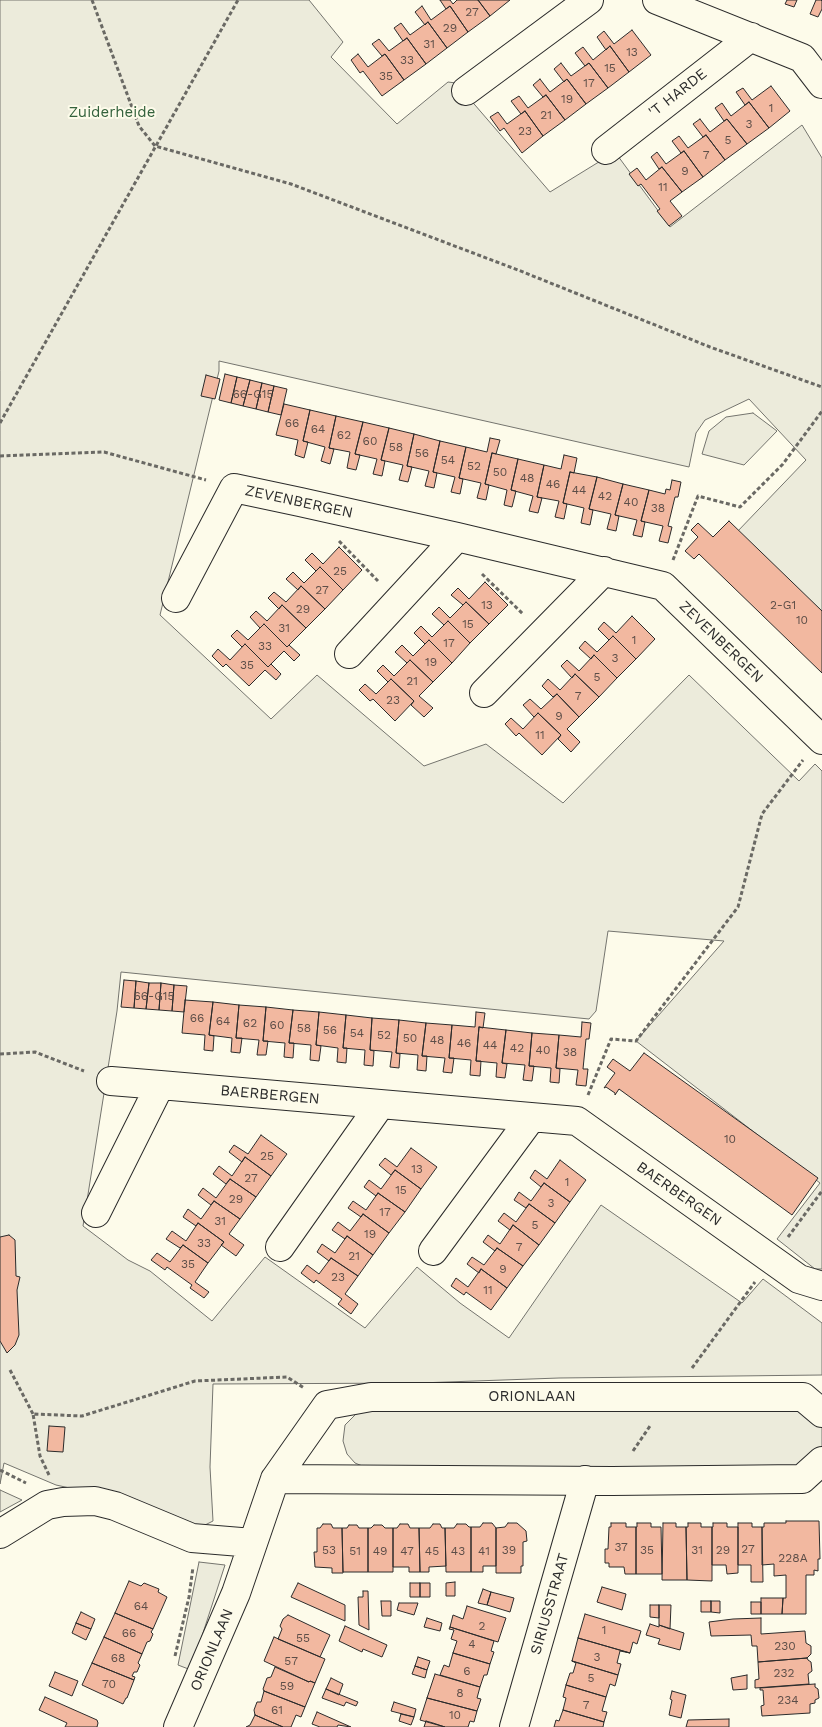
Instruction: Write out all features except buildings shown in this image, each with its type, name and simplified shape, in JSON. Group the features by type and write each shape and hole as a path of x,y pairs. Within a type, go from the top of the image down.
{"street":[{"path":"466,91 589,0"},
{"path":"658,0 802,58 822,84"},
{"name":"'T HARDE","path":"606,150 751,37"},
{"name":"ZEVENBERGEN","path":"176,598 234,488 454,540 604,571 663,586 821,739"},
{"path":"349,654 454,540"},
{"path":"484,693 604,571"},
{"name":"BAERBERGEN","path":"111,1081 577,1121 799,1279 822,1286"},
{"path":"96,1213 160,1085"},
{"path":"280,1247 380,1105"},
{"path":"433,1251 531,1118"},
{"name":"ORIONLAAN","path":"178,1727 236,1593 275,1479 327,1404 371,1397 803,1396 822,1413"},
{"path":"275,1479 612,1481 802,1479 822,1461"},
{"name":"SIRIUSSTRAAT","path":"514,1727 585,1480"},
{"path":"0,1534 47,1505 63,1502 95,1502 115,1506 192,1538 253,1544"}],"path":[{"path":"92,0 139,126 155,146 291,184 518,270 710,347 822,387"},
{"path":"0,423 238,0"},
{"path":"663,586 698,496 740,507 783,464 822,411"},
{"path":"0,456 104,452 234,488"},
{"path":"335,537 398,601"},
{"path":"454,540 543,634"},
{"path":"577,1121 611,1039 636,1041 738,907 762,814 821,739"},
{"path":"0,1054 35,1052 111,1081"},
{"path":"612,1481 670,1397 822,1191"},
{"path":"10,1370 33,1414 40,1456 53,1483"},
{"path":"33,1414 82,1416 196,1381 278,1377 287,1377 327,1404"},
{"path":"174,1657 189,1596 198,1538"}],"green space":[{"name":"Zuiderheide","path":"0,0 309,0 343,42 331,57 397,124 448,82 456,83 550,192 615,152 670,227 802,125 822,158 822,615 736,533 806,460 749,399 705,420 696,433 689,467 219,361 219,371 160,615 271,719 317,675 424,766 486,744 563,803 689,675 799,781 815,764 822,771 822,1269 815,1269 777,1239 820,1183 636,1041 724,941 608,931 596,1011 589,1019 121,972 117,1011 83,1226 128,1260 150,1271 212,1321 265,1257 365,1328 417,1267 460,1303 509,1338 601,1205 742,1303 763,1279 822,1323 822,1375 559,1378 419,1383 213,1384 210,1467 213,1521 195,1530 120,1499 56,1485 4,1463 0,1484"},
{"path":"753,413 777,431 744,465 702,454 709,431 726,417"},
{"path":"800,1407 822,1425 822,1446 819,1456 798,1469 372,1470 355,1463 347,1454 343,1441 345,1425 356,1414 370,1408"},
{"path":"0,1490 22,1500 0,1512"},
{"path":"199,1562 225,1565 191,1670 178,1665"}]}
